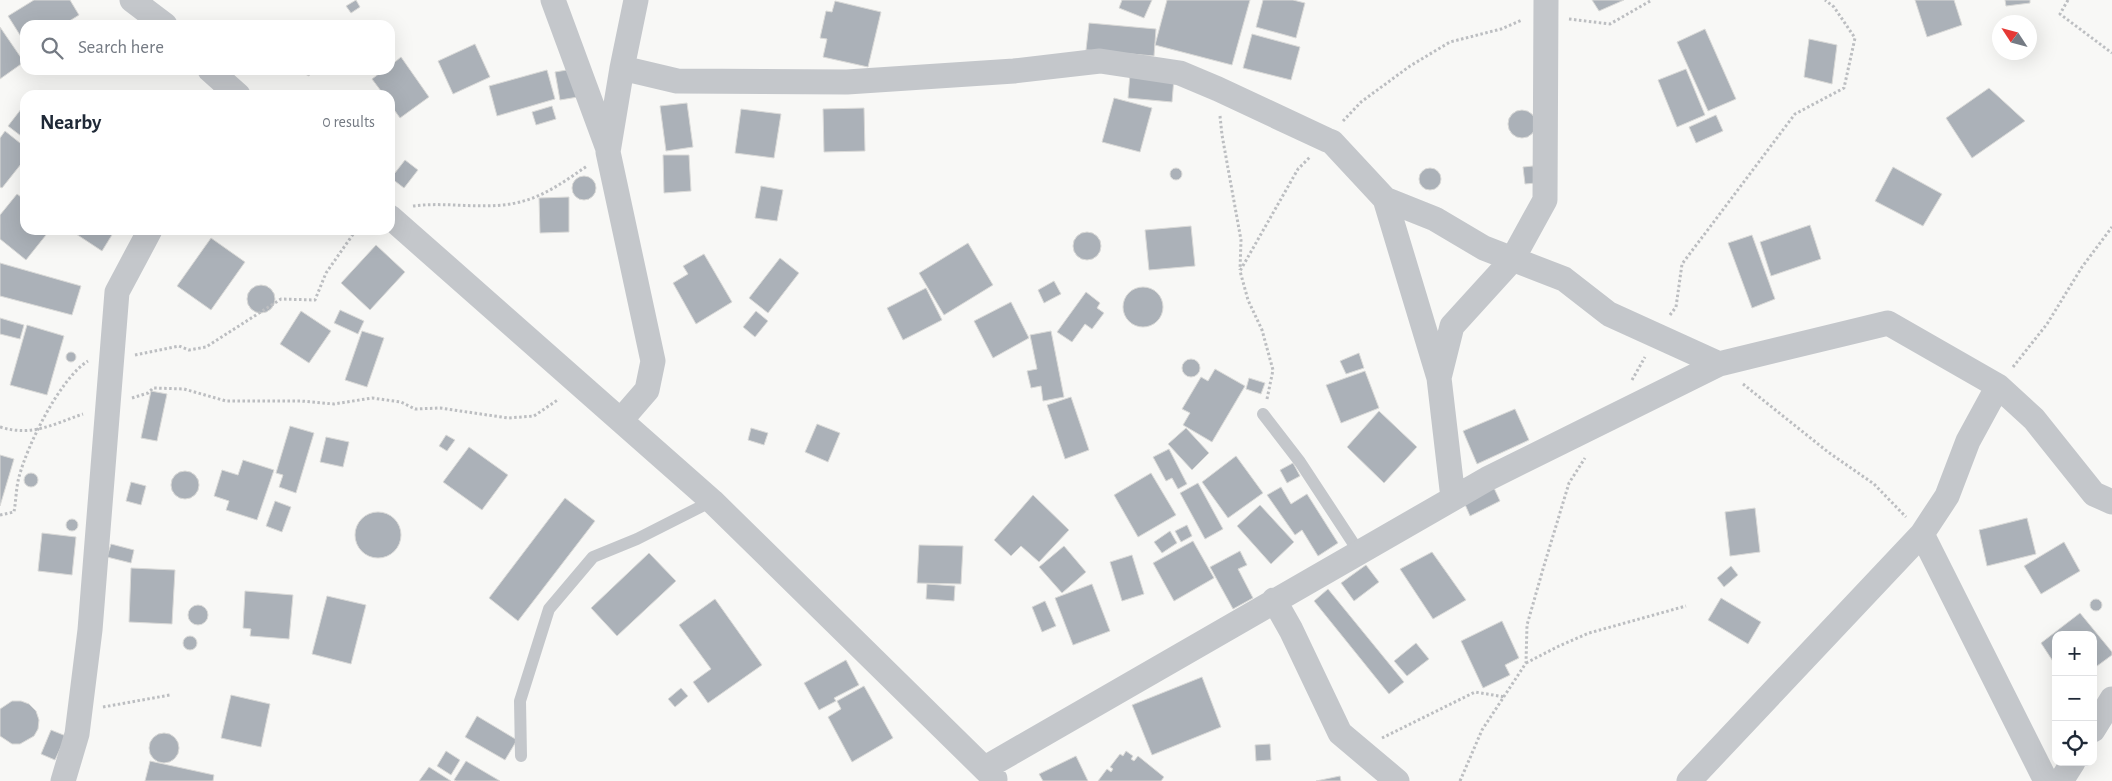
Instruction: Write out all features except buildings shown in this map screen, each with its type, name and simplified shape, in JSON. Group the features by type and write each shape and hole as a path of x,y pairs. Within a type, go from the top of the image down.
{"street":[{"path":"132,0 163,15"},
{"path":"553,0 608,152 654,362 647,390 621,420"},
{"path":"608,152 636,0"},
{"path":"1439,378 1452,326 1512,260 1544,200 1546,7"},
{"path":"622,68 677,81 848,82 1014,71 1100,60 1180,73 1332,142 1385,199 1435,219 1484,248 1564,279 1609,314 1719,364"},
{"path":"1385,199 1439,378 1454,498"},
{"path":"398,212 580,384 712,501 990,774 1274,600 1487,479 1719,364 1888,323 1998,386 2034,418 2094,494 2112,502"},
{"path":"63,781 77,734 90,630 117,292 147,235"},
{"path":"1689,781 1922,534 1947,496 1968,441 1998,386"},
{"path":"1922,534 2046,781"},
{"path":"1274,600 1296,638 1340,733 1397,781"},
{"path":"2097,723 2112,699"},
{"path":"2061,781 2070,766"}],"lane":[{"path":"1263,414 1300,462 1359,552"},
{"path":"521,756 520,701 549,609 593,557 637,539 712,501"}],"path":[{"path":"1546,7 1556,18 1610,24 1652,0"},
{"path":"2068,0 2060,14 2112,53"},
{"path":"1218,89 1222,135 1241,240 1240,271"},
{"path":"398,212 430,204 492,205 526,201 556,187 608,152"},
{"path":"1998,386 2047,324 2082,267 2112,226"},
{"path":"0,515 14,512 19,477 37,431 59,389 84,364 104,352 112,360 179,346 189,350 206,347 281,299 315,300 326,273 353,235"},
{"path":"1719,364 1828,452 1874,484 1922,534"},
{"path":"0,427 37,431 108,405 148,393 154,388 184,389 226,401 301,400 334,404 372,398 401,402 415,409 440,408 508,418 534,416 580,384"},
{"path":"1526,663 1590,633 1686,606"},
{"path":"1359,749 1475,692 1505,697"},
{"path":"80,711 170,695"}]}
